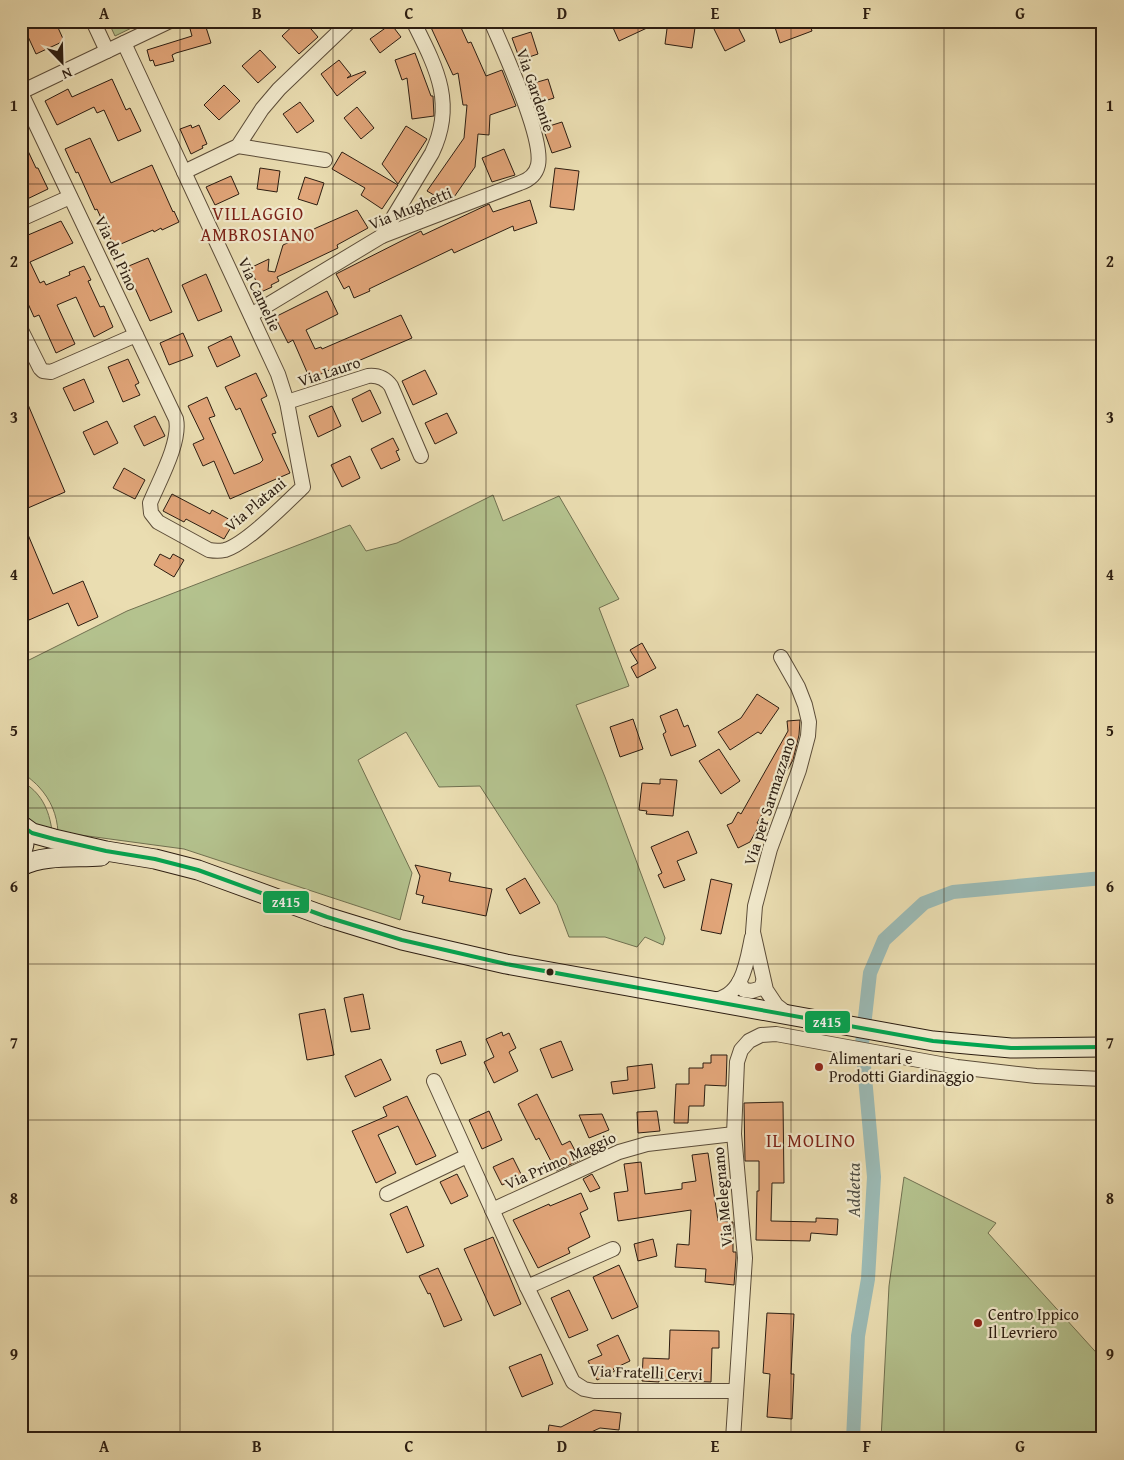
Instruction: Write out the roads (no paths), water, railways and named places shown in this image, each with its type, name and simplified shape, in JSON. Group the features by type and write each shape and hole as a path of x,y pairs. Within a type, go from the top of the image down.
{"street":[{"path":"93,21 107,51"},
{"path":"21,92 170,21"},
{"path":"184,172 238,146 262,108 279,89 350,21"},
{"path":"382,236 432,153 443,120 444,108 440,87 430,56 413,21"},
{"name":"Via Gardenie","path":"491,21 511,68 533,130 538,159 535,173"},
{"name":"Via Camelie","path":"124,43 281,381 304,487"},
{"name":"Via del Pino","path":"21,92 174,415 177,429"},
{"path":"238,146 325,160"},
{"name":"Via Mughetti","path":"251,315 382,236 520,183 529,179 535,173"},
{"path":"21,219 70,197"},
{"path":"21,330 40,368 47,372 58,370 136,335"},
{"name":"Via Lauro","path":"287,402 368,376 379,376 391,386 421,456"},
{"name":"Via Platani","path":"177,429 174,444 150,503 150,513 158,522 209,550 224,550 238,543 304,487"},
{"name":"Via per Sarmazzano","path":"753,932 755,906 770,849 799,770 808,736 806,705 781,656"},
{"path":"21,826 43,836 198,870 327,917 415,944 506,964 903,1036 974,1046 1011,1048 1103,1046"},
{"path":"21,826 24,844 21,856"},
{"path":"21,866 32,861 46,859 127,855"},
{"path":"709,1000 716,1000 730,994 741,976 753,932"},
{"path":"741,976 744,990 752,991 761,988 762,977 753,932"},
{"path":"741,976 752,967 759,969 771,1000 789,1015"},
{"name":"Via Melegnano","path":"733,1439 745,1258 734,1134 738,1057 746,1043 756,1036 771,1034 901,1058 996,1072 1103,1079"},
{"name":"Via Fratelli Cervi","path":"434,1081 571,1380 580,1387 594,1391 735,1391"},
{"name":"Via Primo Maggio","path":"492,1210 619,1152 647,1144 734,1134"},
{"path":"387,1194 467,1156"},
{"path":"527,1287 613,1249"}],"waterway":[{"name":"Addetta","path":"853,1439 858,1336 868,1279 874,1177 862,1044 870,973 884,940 924,903 953,892 1103,878"}],"place":[{"name":"Alimentari e Prodotti Giardinaggio","path":"819,1067"},
{"name":"Centro Ippico Il Levriero","path":"978,1323"}],"district":[{"name":"VILLAGGIO AMBROSIANO","path":"258,223"},
{"name":"IL MOLINO","path":"811,1140"}]}
